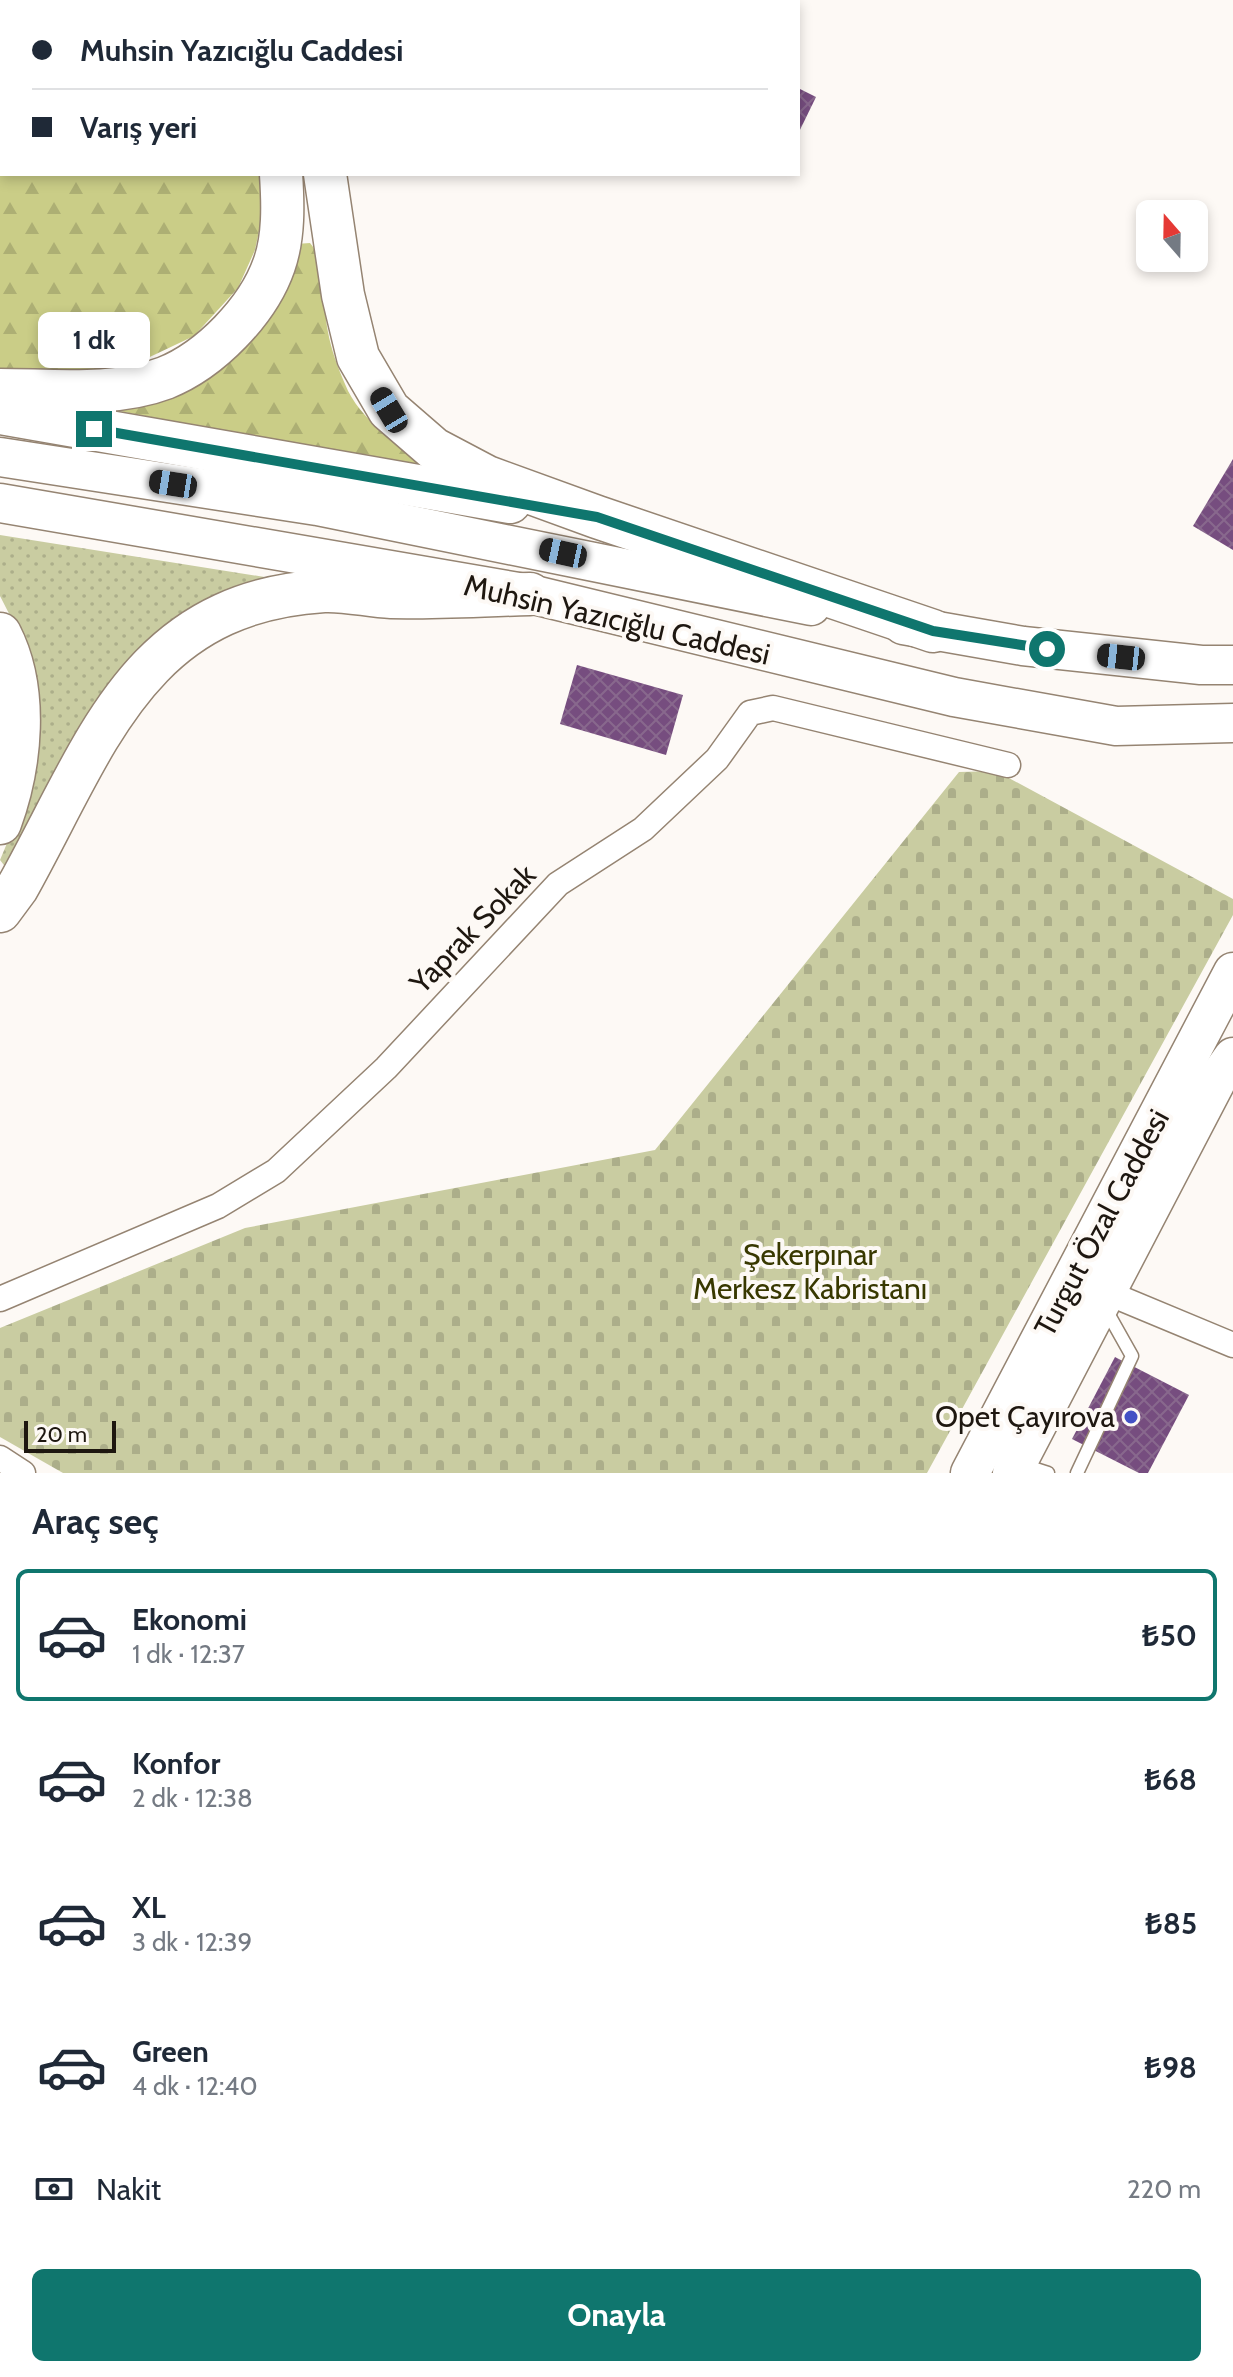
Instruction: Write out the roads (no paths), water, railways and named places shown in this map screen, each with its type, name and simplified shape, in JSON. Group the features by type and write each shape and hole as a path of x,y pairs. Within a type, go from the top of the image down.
{"highway":[{"path":"0,390 84,391 124,386 165,378 199,358 226,335 255,301 274,265 283,214 281,176"},
{"path":"325,176 343,295 358,357 389,410 434,449 473,470 597,517 933,631"},
{"path":"0,413 597,517"},
{"path":"0,911 17,888 113,714 147,668 185,634 219,615 283,596 327,591 391,597 530,594"},
{"path":"0,634 19,701 10,796 0,823"}],"main road":[{"name":"Muhsin Yazıcığlu Caddesi","path":"0,457 332,509 532,547 933,631 1121,657 1233,665"},
{"name":"Muhsin Yazıcığlu Caddesi","path":"0,503 530,594 954,697 1116,726 1233,723"},
{"path":"1116,726 1233,746"},
{"name":"Turgut Özal Caddesi","path":"970,1473 1233,972"},
{"name":"Turgut Özal Caddesi","path":"1026,1469 1105,1298 1218,1078 1233,1057"}],"street":[{"name":"Yaprak Sokak","path":"0,1299 218,1206 276,1171 386,1068 558,884 643,829 717,759 750,713 773,708 1008,765"},
{"path":"1105,1298 1233,1345"},
{"path":"0,1458 23,1473"}],"lane":[{"path":"1077,1473 1132,1356 1105,1298"}],"place":[{"name":"Opet Çayırova","path":"1131,1417"}],"park label":[{"name":"Şekerpınar Merkesz Kabristanı","path":"810,1272"}]}
